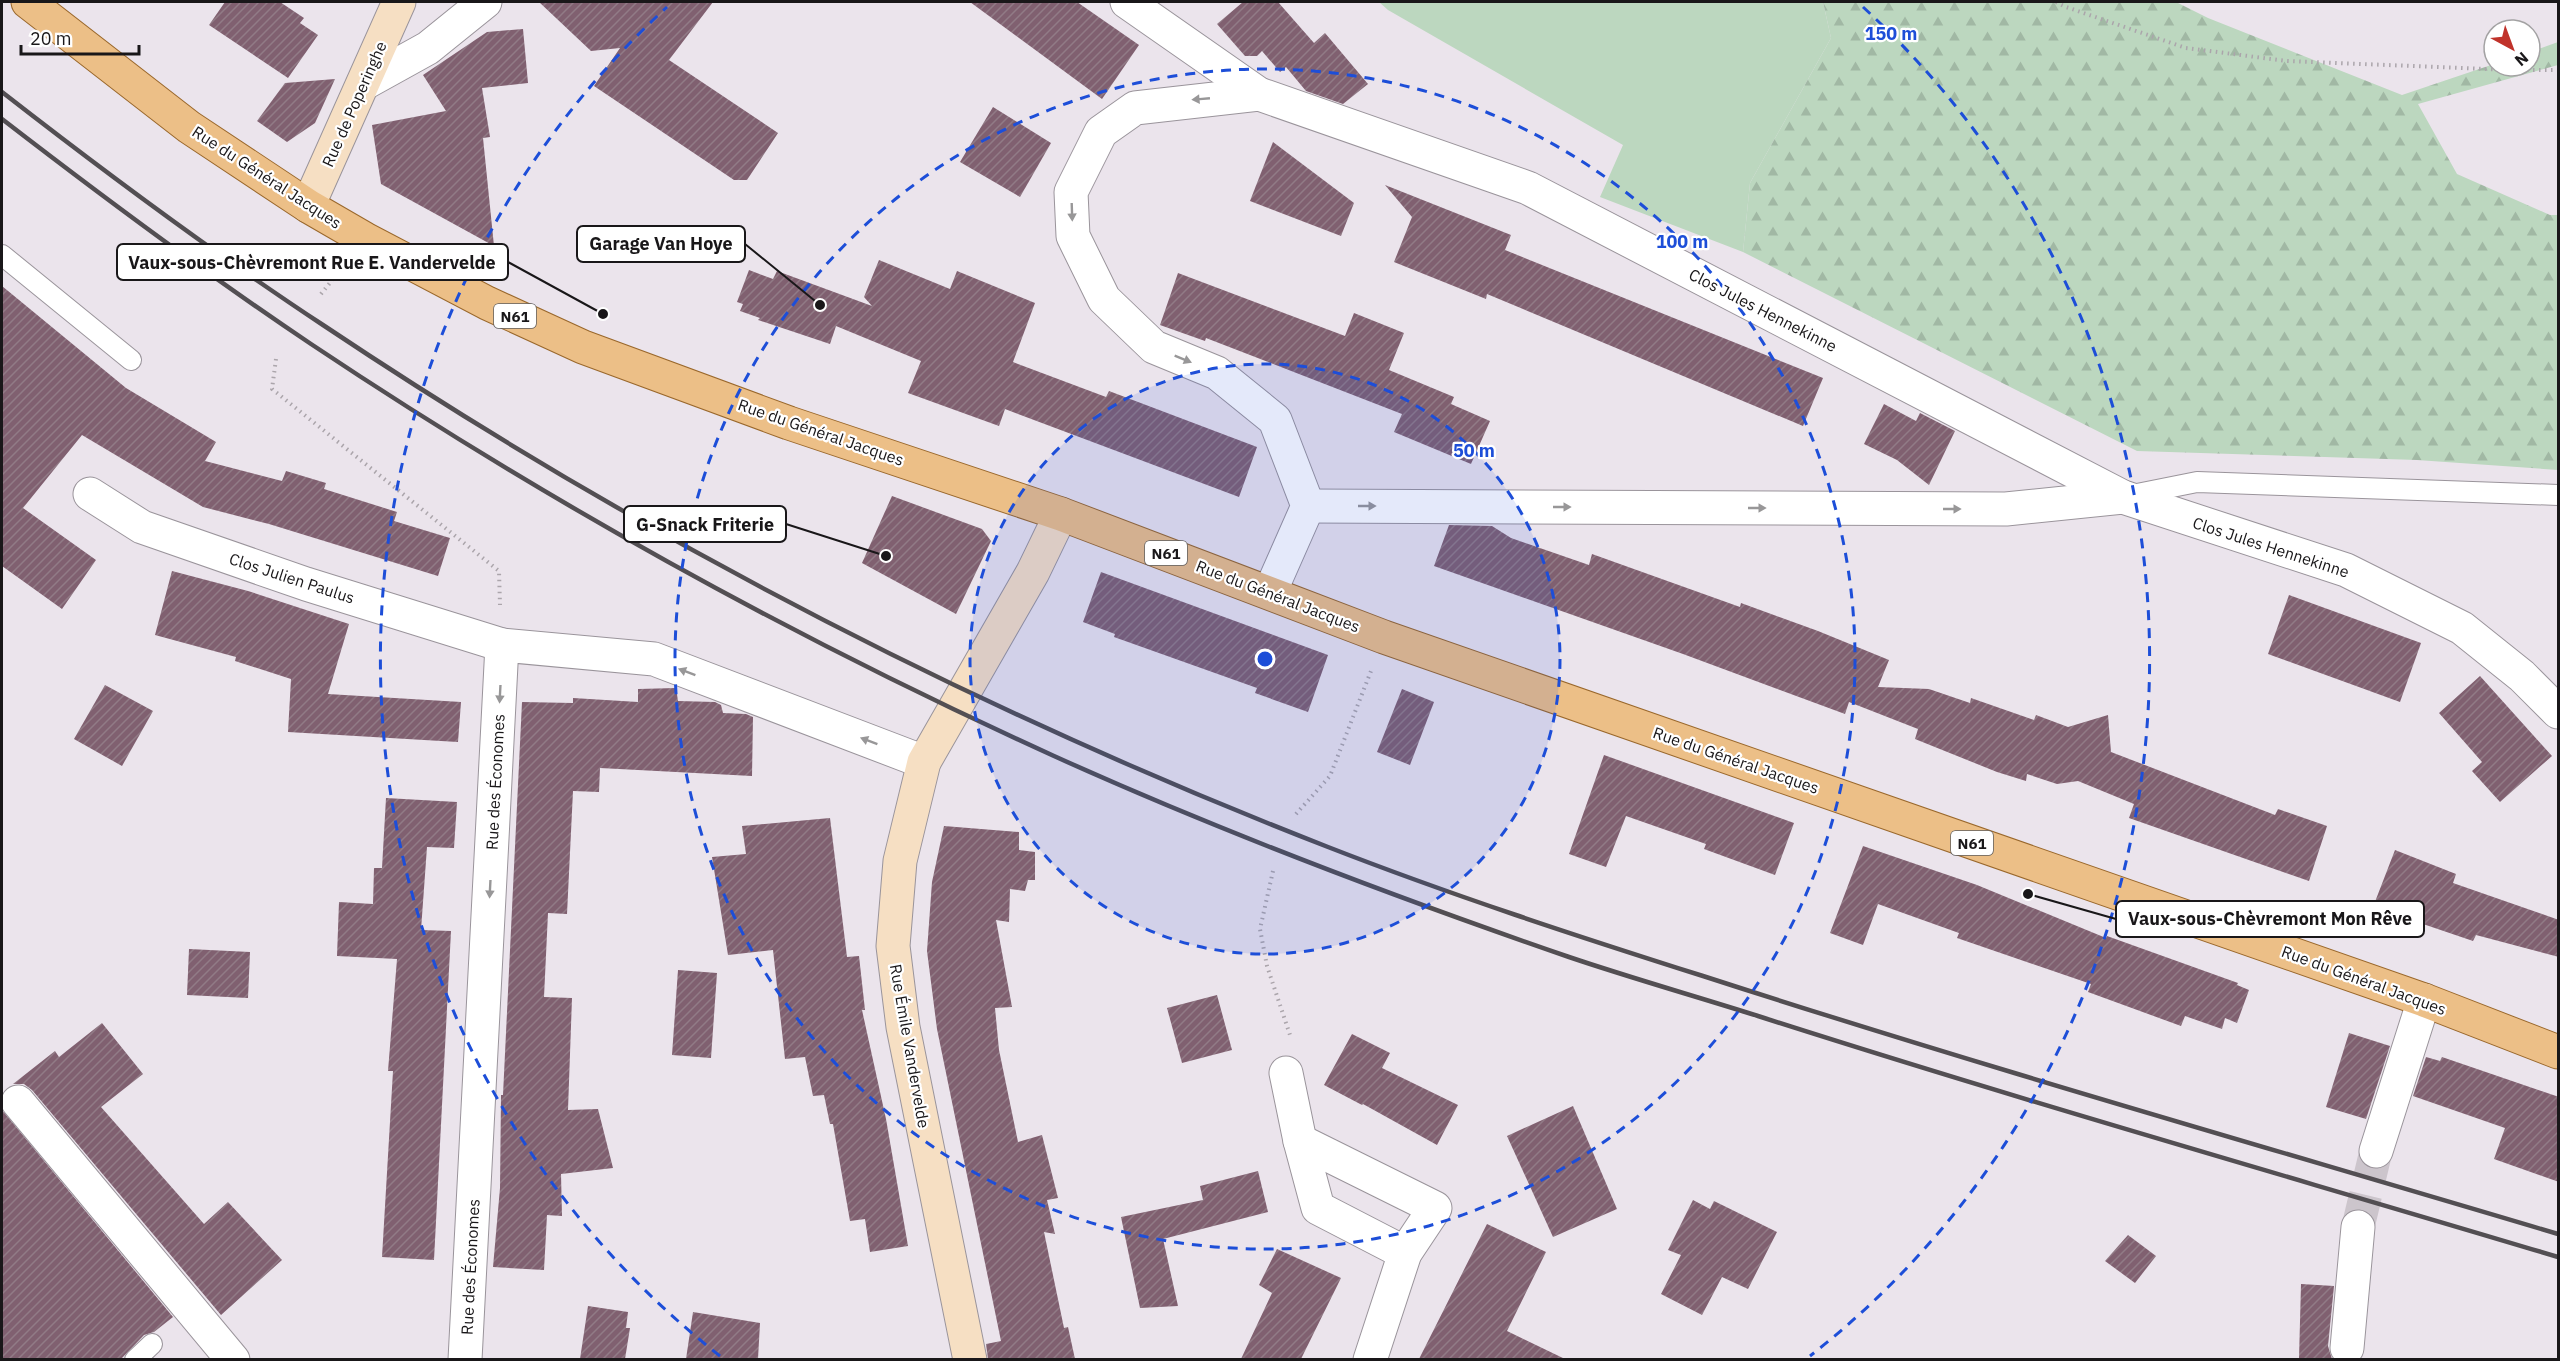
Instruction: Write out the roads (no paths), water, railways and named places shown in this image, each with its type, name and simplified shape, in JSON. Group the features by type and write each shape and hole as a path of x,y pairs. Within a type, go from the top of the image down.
{"main road":[{"name":"Rue du Général Jacques","path":"28,2 189,127 308,206 364,239 487,303 583,347 789,423 1061,514 1384,637 2424,1000 2559,1053"},
{"name":"Rue de Poperinghe","path":"308,206 399,2"},
{"name":"Rue Émile Vandervelde","path":"970,1359 903,1027 893,946 900,861 924,762 1033,572 1061,514"}],"street":[{"path":"363,84 428,48 485,2"},
{"name":"Clos Jules Hennekinne","path":"1127,2 1259,94 1528,188 2123,497 2346,570 2462,628 2522,676 2559,712"},
{"name":"Clos Jules Hennekinne","path":"1259,94 1135,108 1101,132 1071,192 1073,236 1104,299 1154,347 1217,373 1275,420 1308,506 2007,509 2123,497"},
{"name":"Clos Julien Paulus","path":"90,494 142,527 306,584 502,645"},
{"path":"1270,592 1308,506"},
{"path":"502,645 654,659 924,762"},
{"name":"Rue des Économes","path":"465,1359 502,645"},
{"path":"2376,1151 2424,1000"},
{"path":"1286,1072 1300,1141 1318,1208 1405,1253"},
{"path":"18,1102 233,1359"},
{"path":"1300,1141 1435,1208 1405,1253 1370,1359"},
{"path":"2346,1348 2358,1227"}],"lane":[{"path":"2,255 131,360"},
{"path":"2123,497 2197,482 2559,495"},
{"path":"135,1359 152,1344"}],"tunnel":[{"path":"2358,1227 2376,1151"}],"railway":[{"path":"2,92 160,212 241,269 442,402 563,476 811,613 938,677 1067,737 1197,794 1328,847 1561,930 1916,1043 2558,1234"},
{"path":"2,119 232,290 400,402 490,458 581,513 767,616 1054,756 1181,811 1309,862 1569,957 1957,1078 2558,1257"}],"place":[{"name":"Garage Van Hoye","path":"820,305"},
{"name":"Vaux-sous-Chèvremont Rue E. Vandervelde","path":"603,314"},
{"name":"G-Snack Friterie","path":"886,556"},
{"name":"Vaux-sous-Chèvremont Mon Rêve","path":"2028,894"}]}
